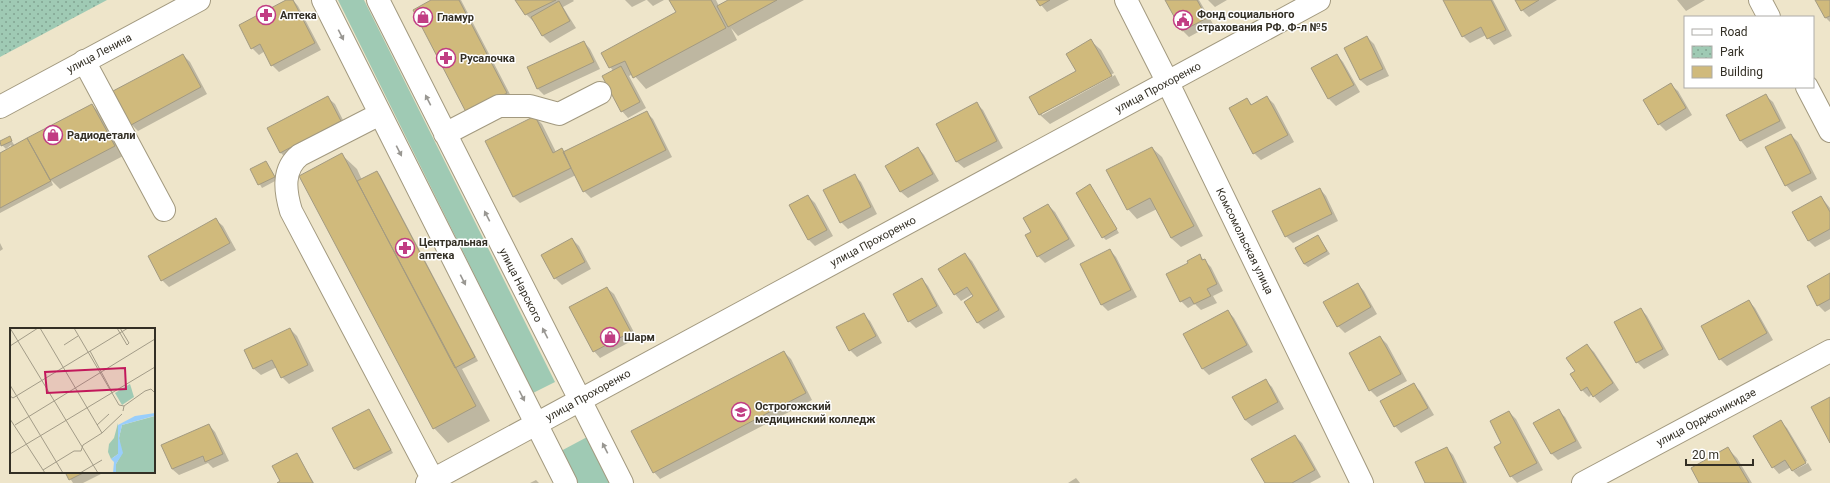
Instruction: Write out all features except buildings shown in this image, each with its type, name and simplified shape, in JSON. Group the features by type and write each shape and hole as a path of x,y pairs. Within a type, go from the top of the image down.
{"street":[{"name":"улица Ленина","path":"0,106 198,0"},
{"path":"323,0 566,483"},
{"name":"улица Нарского","path":"378,0 622,483"},
{"name":"Комсомольская улица","path":"1126,0 1167,81 1362,483"},
{"name":"улица Прохоренко","path":"430,481 1319,0"},
{"path":"1760,0 1768,16"},
{"path":"84,61 164,210"},
{"path":"1808,88 1830,131"},
{"path":"445,134 499,106 530,106 559,114 600,93"},
{"path":"380,114 300,154 293,160 287,174 287,196 291,211 430,481"},
{"name":"улица Орджоникидзе","path":"1583,483 1830,351"}],"green space":[{"path":"0,0 107,0 0,57"},
{"path":"338,0 364,0 555,382 533,393"},
{"path":"589,436 614,483 575,483 559,452"}],"place":[{"name":"Аптека","path":"266,15"},
{"name":"Гламур","path":"423,17"},
{"name":"Фонд социального страхования РФ. Ф-л №5","path":"1183,20"},
{"name":"Русалочка","path":"446,58"},
{"name":"Радиодетали","path":"53,135"},
{"name":"Центральная аптека","path":"405,248"},
{"name":"Шарм","path":"610,337"},
{"name":"Острогожский медицинский колледж","path":"741,412"}]}
